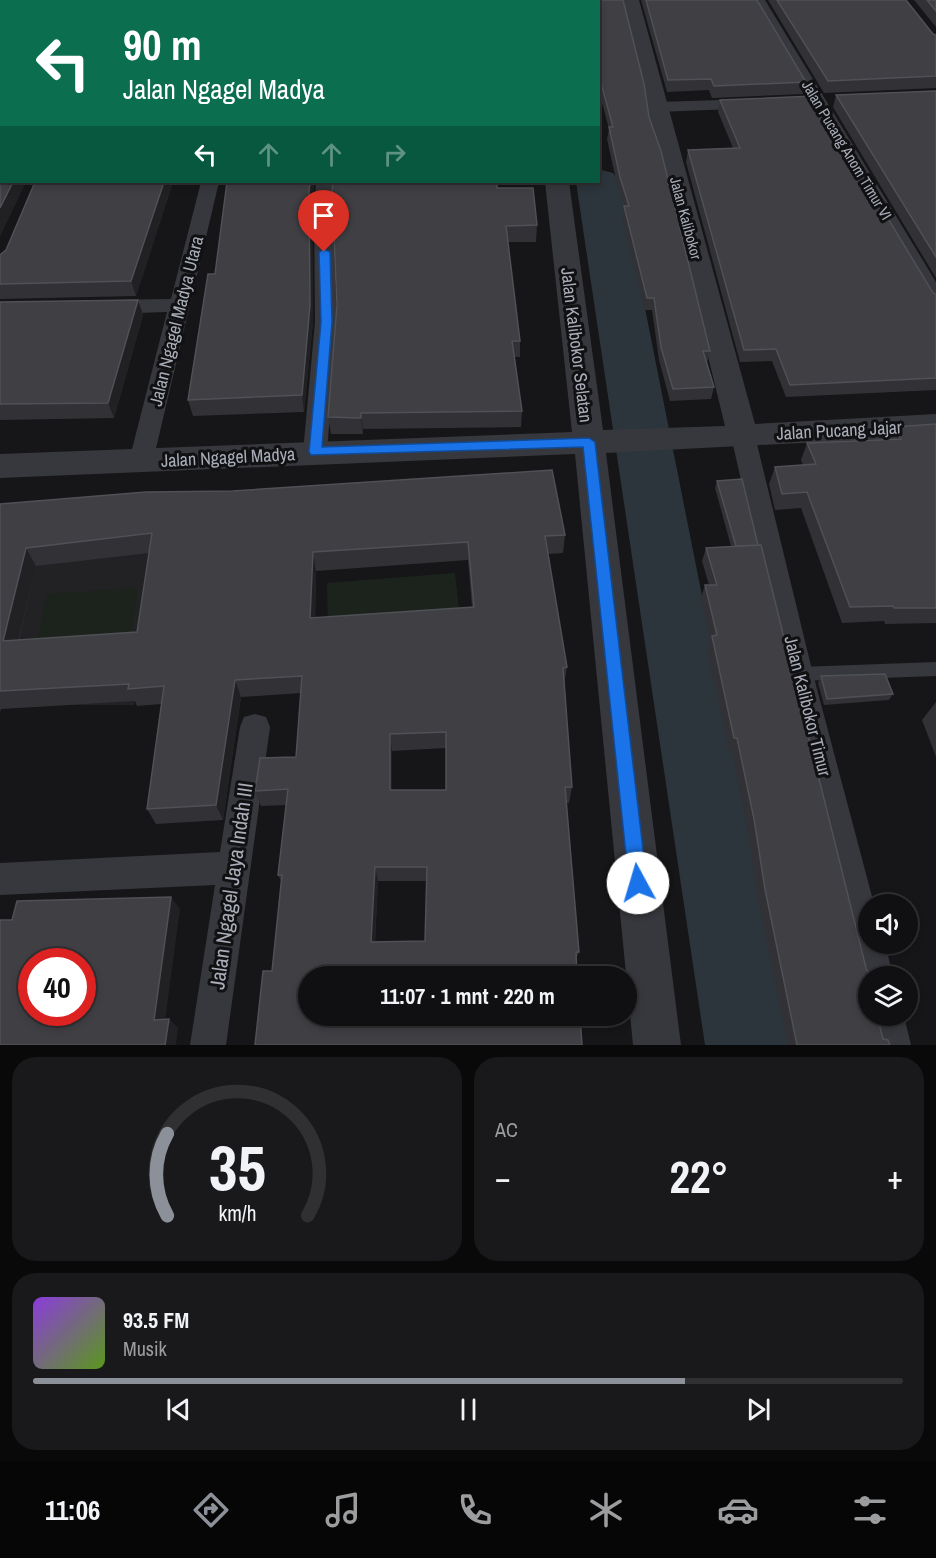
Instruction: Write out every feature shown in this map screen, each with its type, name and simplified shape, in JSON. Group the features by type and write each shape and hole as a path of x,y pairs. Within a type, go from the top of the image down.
{"street":[{"name":"Jalan Kalibokor","path":"630,0 743,436"},
{"name":"Jalan Pucang Anom Timur VI","path":"758,0 936,299"},
{"path":"795,102 842,100"},
{"path":"657,107 772,103"},
{"name":"Jalan Ngagel Madya Utara","path":"141,461 210,183"},
{"path":"315,452 326,322 322,208 325,183"},
{"name":"Jalan Kalibokor Selatan","path":"556,183 606,441 657,1045"},
{"path":"83,307 180,305"},
{"name":"Jalan Pucang Jajar","path":"743,436 936,425"},
{"name":"Jalan Ngagel Madya","path":"0,466 743,436"},
{"name":"Jalan Kalibokor Timur","path":"743,436 799,674 873,966"},
{"name":"Jalan Ngagel Jaya Indah III","path":"208,1045 255,727"},
{"path":"0,879 233,868"},
{"path":"888,1026 893,1045"}],"lane":[{"path":"799,674 936,669"}],"shaded area":[{"path":"161,508 144,647 134,705 66,705 0,709 0,518"},
{"path":"455,573 460,618 328,629 327,583"},
{"path":"138,588 131,634 37,641 47,594"}],"building":[{"path":"600,0 623,0 644,84 649,117 661,151 710,351 703,351 714,387 673,389 661,347 654,298 647,298 624,206 629,206 609,127 613,127 600,79"},
{"path":"646,0 757,0 806,82 714,86 711,79 668,80"},
{"path":"777,0 906,0 936,35 936,76 828,81"},
{"path":"927,0 936,0 936,11"},
{"path":"936,91 936,257 836,95"},
{"path":"814,96 933,293 936,294 936,378 790,385 776,349 744,350 688,150 740,148 720,100"},
{"path":"0,183 12,183 0,208"},
{"path":"35,183 164,183 131,281 0,284 0,255 6,250"},
{"path":"227,183 310,183 310,305 302,395 188,400 208,274 215,274"},
{"path":"333,183 497,183 497,188 533,188 537,225 506,226 520,341 512,341 522,411 361,413 361,418 328,417 337,305"},
{"path":"138,300 108,403 0,404 0,302"},
{"path":"936,424 936,608 850,607 807,492 782,494 775,467 816,464 807,443 901,439 895,427"},
{"path":"552,470 565,535 545,536 567,667 563,668 572,787 565,787 579,952 576,952 577,966 298,966 298,1026 581,1026 582,1045 255,1045 263,971 272,971 282,875 278,875 288,789 255,791 260,758 296,757 302,676 235,680 216,805 147,809 164,686 128,689 129,684 0,691 0,504 146,492 233,491","holes":["152,533 137,632 3,641 26,548","468,542 474,607 310,618 313,552","446,732 446,790 390,790 390,734","375,867 427,867 425,941 371,942"]},
{"path":"742,479 758,545 736,546 717,481"},
{"path":"761,545 858,936 858,954 863,954 866,966 858,966 858,1026 880,1026 883,1039 888,1040 890,1045 797,1045 765,889 754,819 712,636 717,635 705,585 717,585 706,548"},
{"path":"885,674 893,694 827,699 821,676"},
{"path":"171,897 154,1020 169,1019 165,1045 0,1045 0,920 12,920 17,901"}],"waterway":[{"path":"598,183 748,1045"}],"route":[{"path":"324,252 326,322 315,452 589,442 638,883"}]}
